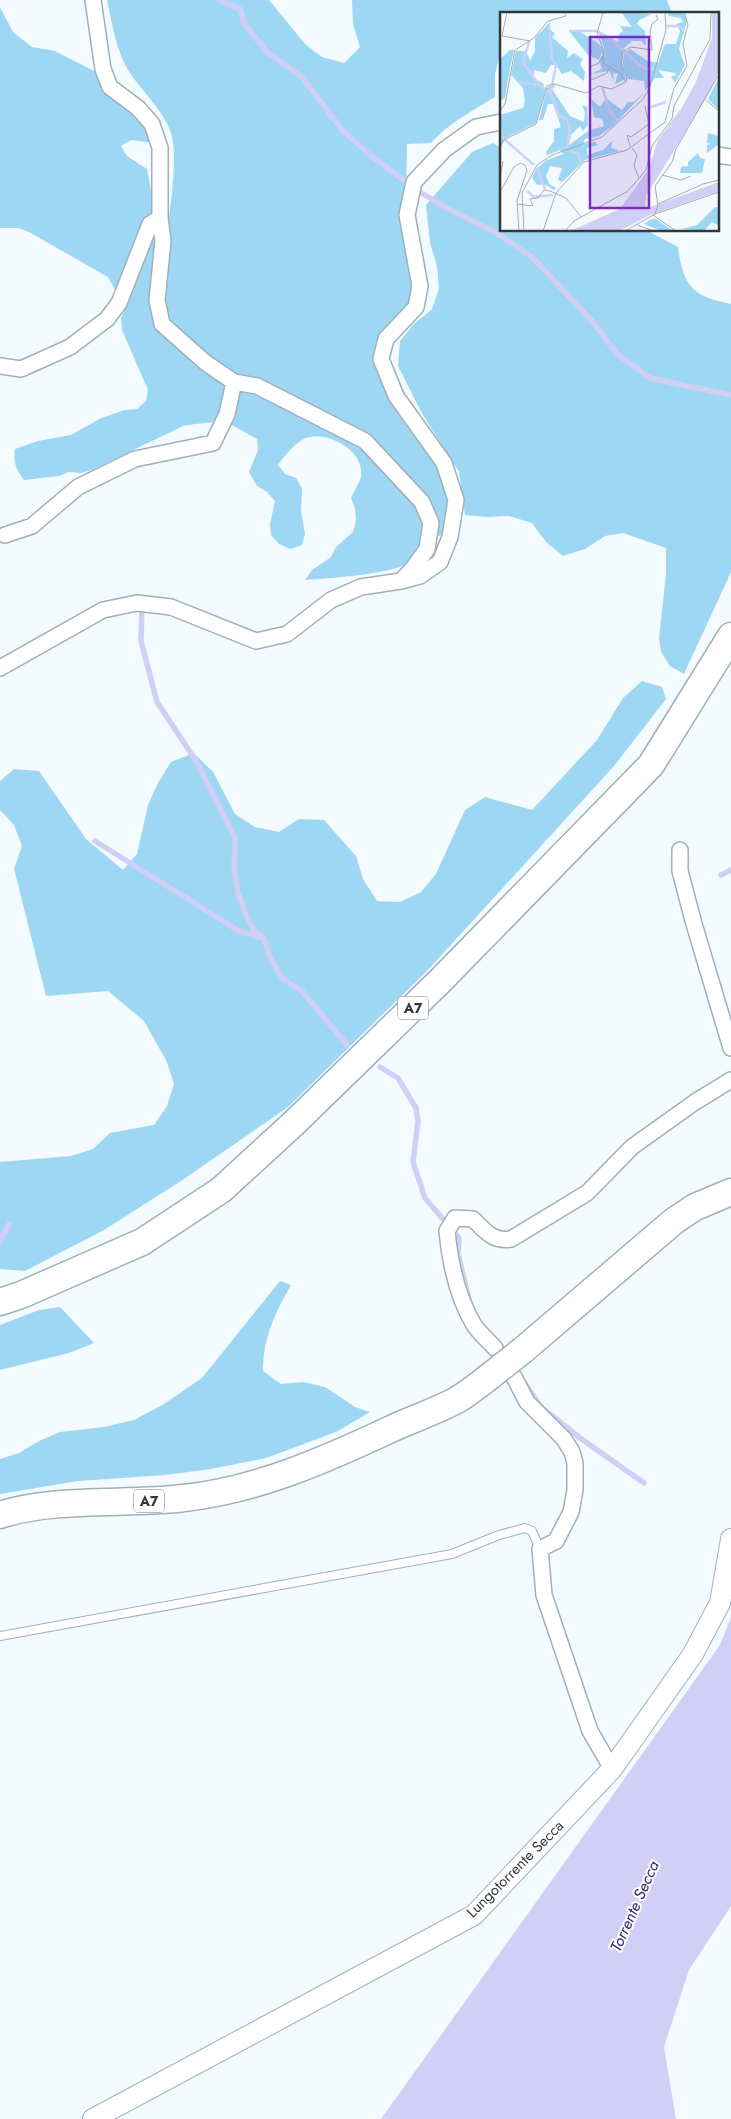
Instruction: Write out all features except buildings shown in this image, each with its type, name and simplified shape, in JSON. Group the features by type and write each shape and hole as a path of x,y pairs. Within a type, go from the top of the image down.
{"highway":[{"name":"A7","path":"11,1298 142,1242 221,1190 293,1124 440,981 651,766 731,636"},
{"name":"A7","path":"0,1515 30,1508 56,1505 192,1497 245,1487 295,1470 410,1421 458,1399 485,1380 523,1350 674,1221 695,1207 731,1192"}],"main road":[{"name":"Lungotorrente Secca","path":"93,2119 474,1914 612,1769 693,1654 720,1603 731,1538"}],"street":[{"path":"93,0 103,69 110,87 138,108 152,124 160,148 160,218 163,241 157,300 162,324 206,362 234,382 257,386 365,441 422,502 431,523 427,549 414,568 401,581"},
{"path":"0,668 103,610 137,603 171,607 256,641 287,634 331,600 361,587 420,576 440,562 450,537 456,500 444,463 396,396 381,360 386,339 416,307 420,286 408,215 414,182 444,150 476,127 500,122"},
{"path":"718,156 731,157"},
{"path":"0,366 21,369 70,347 107,319 119,303 150,224 160,218"},
{"path":"5,535 32,526 78,488 135,459 214,443 227,414 234,382"},
{"path":"680,850 682,880 731,1048"},
{"path":"495,1348 474,1326 459,1293 451,1261 447,1231 455,1218 473,1219 492,1238 501,1241 511,1239 587,1193 632,1147 695,1102 731,1080"},
{"path":"514,1377 527,1402 564,1439 572,1452 575,1463 575,1490 571,1512 556,1540 540,1549 544,1595 590,1731 612,1769"}],"lane":[{"path":"0,1636 452,1554 499,1535 525,1528 532,1531 540,1549"}],"shaded area":[{"path":"107,0 269,0 305,44 322,57 344,63 360,47 353,24 352,0 667,0 671,12 500,12 500,55 495,74 495,97 453,123 431,143 407,144 406,193 414,286 410,305 382,333 385,376 387,393 396,411 439,471 449,499 450,512 448,534 427,538 409,563 370,574 305,580 312,570 331,557 336,547 353,532 356,520 351,498 361,477 361,467 357,458 350,450 331,439 311,437 302,440 289,451 278,465 285,474 296,478 302,488 301,511 305,534 302,545 290,549 279,544 271,535 270,524 275,501 267,492 257,486 249,472 258,450 257,439 232,425 219,422 183,426 92,470 81,473 69,472 59,476 24,480 19,472 14,458 15,449 38,441 71,435 101,418 125,410 137,409 146,401 148,390 122,330 121,318 130,299 148,245 168,225 174,154 168,125 154,103 132,76 122,58"},
{"path":"0,7 13,32 32,47 55,51 96,72 117,99 142,122 149,132 153,143 131,140 121,146 127,156 147,169 153,200 152,212 136,242 122,282 115,290 108,277 29,232 18,228 0,228"},
{"path":"493,143 500,147 500,231 648,231 678,247 683,271 687,280 698,293 731,304 731,572 684,674 670,666 661,652 659,639 666,574 666,548 623,533 605,536 585,549 563,556 546,542 532,523 509,516 465,515 459,472 421,412 398,366 400,341 414,324 432,309 439,288 437,266 430,243 426,205 472,152"},
{"path":"642,681 662,687 666,699 614,766 428,970 288,1107 181,1181 104,1230 25,1271 0,1269 0,1162 71,1156 93,1149 110,1133 154,1125 167,1106 174,1084 167,1062 144,1021 108,991 46,996 14,869 22,846 14,825 0,810 0,781 14,769 39,771 86,839 123,870 137,854 148,805 158,783 171,762 194,753 213,772 235,814 255,827 279,832 299,819 324,820 356,856 363,879 377,901 400,902 421,892 436,874 465,810 485,797 532,810 597,740 623,698"},
{"path":"280,1281 291,1285 271,1326 265,1348 263,1371 281,1384 303,1382 325,1387 355,1407 370,1412 336,1432 266,1458 211,1469 165,1475 78,1481 0,1494 0,1459 19,1453 39,1441 60,1432 104,1427 134,1420 164,1404 202,1378"},
{"path":"60,1307 94,1343 69,1353 0,1370 0,1325 39,1310"}],"water":[{"name":"Torrente Secca","path":"731,1617 731,1906 689,1970 664,2047 676,2119 381,2119 720,1645"}],"waterway":[{"path":"219,0 240,9 244,23 267,52 302,77 342,130 370,155 420,192 450,210 495,232 532,257 593,322 617,354 650,378 731,395"},
{"path":"142,607 141,641 157,702 196,761 235,838 234,868 238,893 247,917 255,932 264,939 271,960 283,979 303,992 347,1045"},
{"path":"95,841 239,931 261,938"},
{"path":"721,875 731,870"},
{"path":"380,1067 398,1078 416,1108 418,1121 413,1162 425,1198 459,1238 458,1254 470,1303"},
{"path":"0,1242 9,1224"},
{"path":"524,1382 541,1407 580,1438 644,1483"}]}
